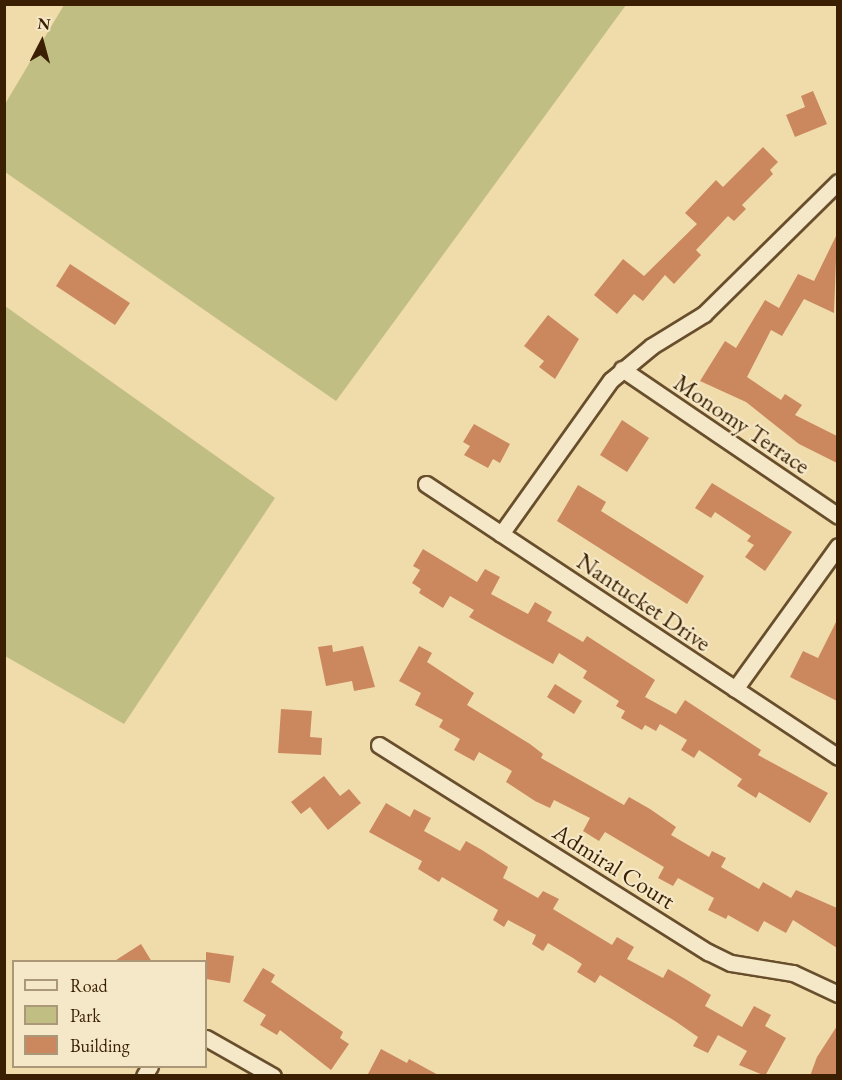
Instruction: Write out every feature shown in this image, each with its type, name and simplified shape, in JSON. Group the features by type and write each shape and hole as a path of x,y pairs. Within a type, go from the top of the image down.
{"street":[{"path":"501,534 591,405 622,369 704,314 837,182"},
{"name":"Monomy Terrace","path":"622,369 837,516"},
{"name":"Nantucket Drive","path":"426,484 837,757"},
{"path":"735,689 837,546"},
{"name":"Admiral Court","path":"380,745 708,952 731,963 794,973 837,994"},
{"path":"207,1039 273,1076"}],"green space":[{"path":"64,5 626,5 336,401 5,172 5,104"},
{"path":"5,306 275,498 124,724 5,656"}],"building":[{"path":"813,91 827,124 795,137 786,115 805,107 801,96"},
{"path":"763,147 778,162 770,170 773,174 742,205 746,209 734,221 728,216 696,250 701,255 674,284 665,275 643,301 634,294 617,314 594,295 623,259 644,276 697,224 685,213 716,180 723,187"},
{"path":"837,234 834,313 804,299 782,336 771,330 747,377 781,400 785,394 802,405 795,415 837,436 837,463 799,444 746,402 700,381 725,341 736,348 765,300 779,308 798,274 814,281"},
{"path":"70,264 130,303 115,325 56,286"},
{"path":"548,315 579,339 555,379 539,367 544,361 524,346"},
{"path":"622,420 649,438 627,472 600,455"},
{"path":"474,424 510,444 500,463 493,459 488,468 464,455 470,446 463,442"},
{"path":"712,483 792,532 765,571 745,557 754,545 747,541 751,536 715,512 711,518 695,508"},
{"path":"578,485 606,502 601,511 704,576 687,604 557,521"},
{"path":"423,549 477,582 485,569 500,577 491,594 528,614 535,602 552,612 547,621 583,642 587,636 655,680 645,697 676,714 685,700 761,750 758,755 828,793 810,823 759,792 756,798 737,786 742,779 699,750 694,758 681,750 687,740 660,724 656,731 645,725 642,730 621,718 625,711 616,706 619,701 583,678 587,671 559,653 553,664 469,617 474,610 450,596 443,608 419,593 421,589 412,583 420,570 413,566"},
{"path":"837,620 837,701 790,677 803,651 818,658"},
{"path":"332,645 333,652 363,646 375,687 354,691 352,681 326,686 318,647"},
{"path":"419,646 432,653 427,662 474,693 467,705 530,744 543,754 541,758 624,805 629,797 650,809 676,827 671,835 709,857 712,851 726,858 721,867 759,889 763,882 791,898 796,890 837,908 837,948 793,920 786,933 764,921 758,932 728,915 726,919 708,910 714,898 678,878 673,886 658,878 664,867 605,832 599,841 583,831 590,818 554,800 550,808 535,801 506,782 512,771 479,752 474,761 454,750 460,739 439,727 443,720 415,705 421,693 399,681"},
{"path":"555,684 582,701 574,714 547,697"},
{"path":"281,709 312,711 310,737 322,738 321,755 278,753"},
{"path":"324,776 340,796 349,789 361,803 328,830 310,807 301,814 291,802"},
{"path":"386,803 410,817 414,809 431,818 424,831 460,851 466,841 482,850 508,867 503,878 538,898 543,891 559,899 553,909 612,945 617,937 634,947 627,959 663,978 668,969 687,980 711,995 705,1006 742,1027 754,1006 771,1015 765,1026 786,1038 765,1076 739,1065 747,1051 718,1035 708,1053 693,1046 698,1037 675,1021 600,975 595,983 577,972 582,964 573,958 548,943 543,951 532,944 536,935 508,920 504,927 493,920 498,910 442,877 439,882 418,869 422,861 369,832"},
{"path":"141,944 151,960 116,960"},
{"path":"206,952 234,956 230,983 207,979"},
{"path":"263,968 275,975 271,982 343,1032 340,1038 349,1044 331,1070 280,1030 277,1035 260,1025 266,1015 243,1001"},
{"path":"837,1026 837,1076 810,1076 817,1057"},
{"path":"381,1049 407,1063 409,1059 440,1076 367,1076"}]}
